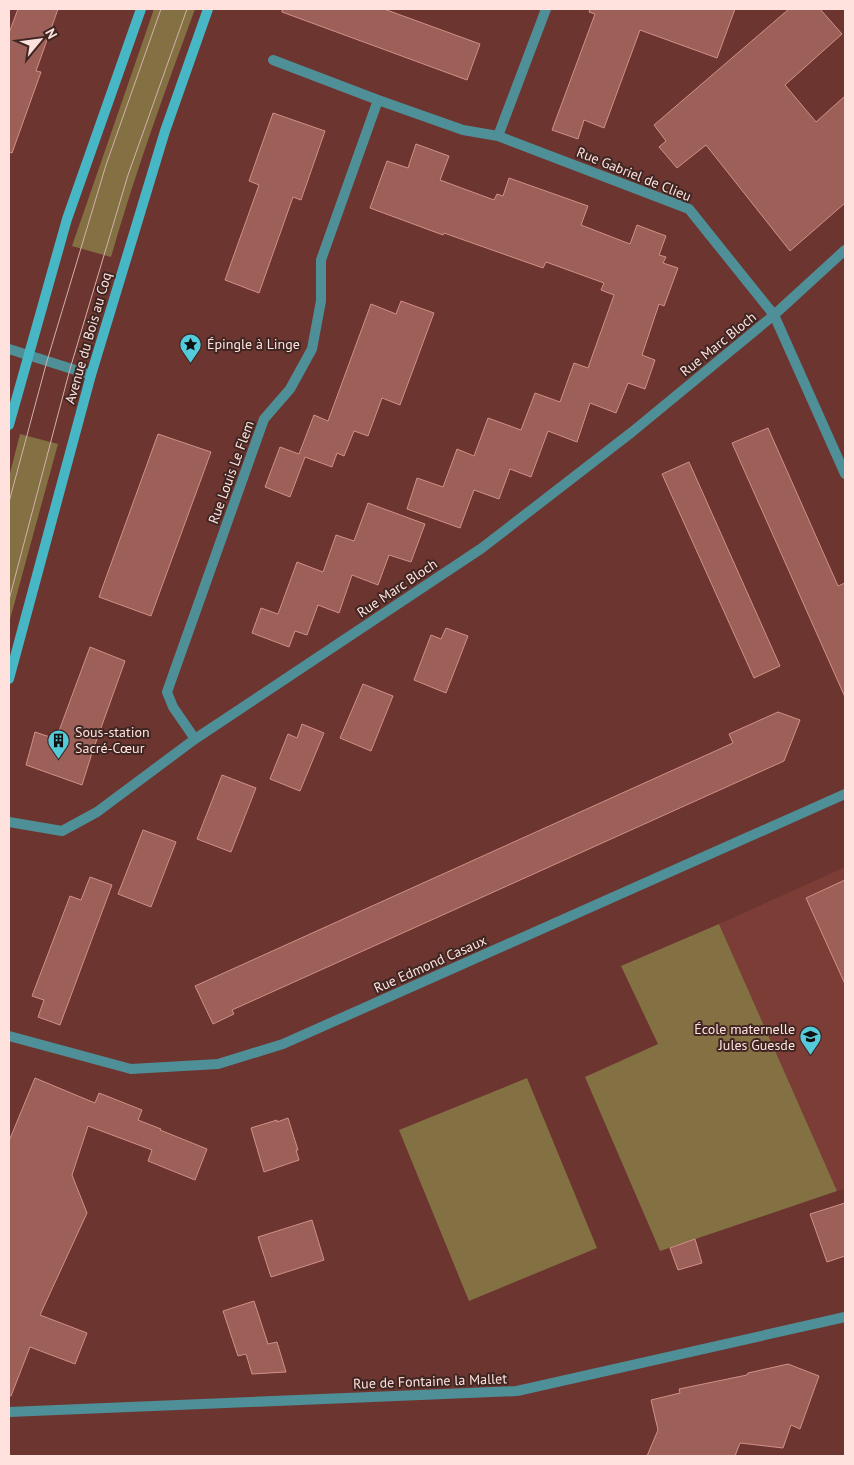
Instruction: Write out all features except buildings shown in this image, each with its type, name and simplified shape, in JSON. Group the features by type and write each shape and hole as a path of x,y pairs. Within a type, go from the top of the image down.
{"main road":[{"path":"9,425 68,219 141,9"},
{"name":"Avenue du Bois au Coq","path":"9,679 91,375 165,131 208,9"}],"street":[{"path":"498,136 546,9"},
{"name":"Rue Gabriel de Clieu","path":"272,60 463,130 498,136 690,209 774,315"},
{"name":"Rue Louis Le Flem","path":"195,739 173,707 167,692 264,419 290,389 312,349 321,301 321,260 378,100"},
{"name":"Rue Marc Bloch","path":"9,822 62,831 97,812 195,739 482,548 632,432 774,315 845,250"},
{"path":"774,315 845,474"},
{"path":"9,349 91,375"},
{"name":"Rue Edmond Casaux","path":"9,1036 131,1068 218,1064 283,1044 845,794"},
{"name":"Rue de Fontaine la Mallet","path":"9,1412 517,1391 845,1317"}],"shaded area":[{"path":"154,9 195,9 140,163 111,257 72,246"},
{"path":"20,434 58,444 9,623 9,477"},
{"name":"École maternelle Jules Guesde","path":"845,867 845,1189 837,1191 719,924"},
{"path":"719,924 837,1191 660,1251 585,1077 658,1044 621,966"},
{"path":"527,1078 597,1248 469,1301 399,1130"}],"tram line":[{"path":"9,502 47,361 106,165 161,9"},
{"path":"9,600 70,369 128,175 187,9"}],"place":[{"name":"Épingle à Linge","path":"191,363"},
{"name":"Sous-station Sacré-Cœur","path":"59,759"},
{"name":"École maternelle Jules Guesde","path":"811,1056"}]}
